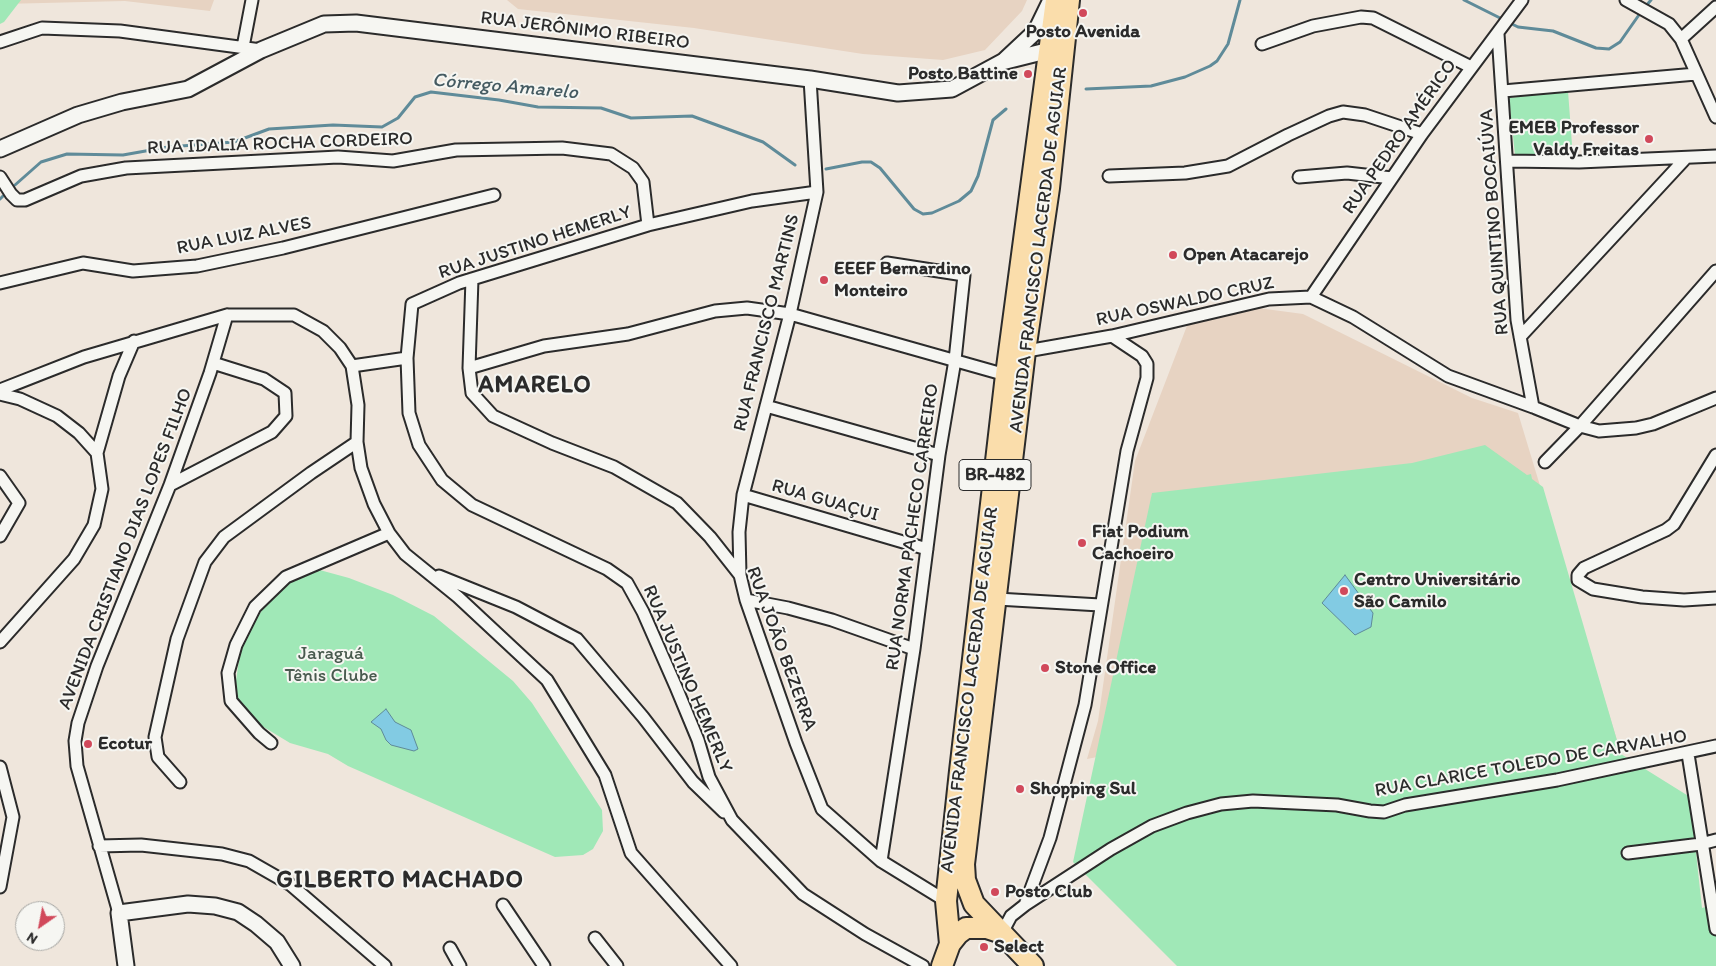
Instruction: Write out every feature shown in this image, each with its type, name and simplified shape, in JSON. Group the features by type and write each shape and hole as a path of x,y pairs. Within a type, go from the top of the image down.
{"highway":[{"name":"BR-482","path":"1050,50 1056,0"},
{"name":"BR-482","path":"1050,50 1070,0"},
{"name":"AVENIDA FRANCISCO LACERDA DE AGUIAR","path":"950,944 946,901 1013,361 1049,188 1050,50"},
{"name":"AVENIDA FRANCISCO LACERDA DE AGUIAR","path":"1013,361 997,599 964,864 965,880 974,904 1033,966"},
{"path":"950,944 961,931 972,926 1002,933"},
{"name":"BR-482","path":"942,966 950,944"}],"street":[{"path":"243,47 252,0"},
{"path":"1002,62 1036,31 1051,0"},
{"name":"RUA PEDRO AMÉRICO","path":"1311,297 1422,134 1522,0"},
{"path":"1626,0 1669,24 1681,39 1716,117"},
{"path":"1681,39 1716,7"},
{"path":"1262,44 1313,26 1361,17 1372,18 1471,67"},
{"name":"RUA JERÔNIMO RIBEIRO","path":"0,149 78,115 122,102 188,88 261,50 324,24 356,23 810,79 898,93 923,93 952,89 1002,62"},
{"name":"RUA QUINTINO BOCAIÚVA","path":"1504,25 1504,91 1520,337 1534,407"},
{"path":"0,42 42,28 120,31 261,50"},
{"path":"1002,62 1050,50 1036,31"},
{"path":"1504,91 1696,74"},
{"name":"RUA FRANCISCO MARTINS","path":"740,575 739,532 743,495 790,314 817,192 810,79"},
{"path":"1110,176 1185,173 1228,166 1288,135 1329,116 1343,112 1365,115 1422,134"},
{"name":"RUA IDALIA ROCHA CORDEIRO","path":"0,177 17,200 26,200 81,176 126,168 338,157 393,161 456,150 562,148 611,154 633,168 643,182 648,225"},
{"path":"1508,161 1578,162 1685,159 1716,156"},
{"path":"1520,337 1685,159"},
{"path":"1300,177 1347,174 1392,178"},
{"name":"RUA JUSTINO HEMERLY","path":"817,192 752,201 648,225 472,279 412,304 407,358 409,413 420,445 442,480 472,505 607,570 627,584 643,612 676,688 698,740 709,777 732,820 803,894 865,934 923,966"},
{"name":"RUA LUIZ ALVES","path":"0,283 83,263 133,271 197,266 283,248 494,195"},
{"name":"RUA NORMA PACHECO CARREIRO","path":"880,861 914,649 939,455 955,360 964,275 887,264"},
{"path":"1545,462 1580,426 1716,270"},
{"name":"RUA JOÃO BEZERRA","path":"472,279 469,368 472,393 493,416 552,443 614,467 677,503 710,537 740,575 746,600 796,743 822,809 880,861 946,901"},
{"name":"RUA OSWALDO CRUZ","path":"1013,361 1269,299 1311,297 1353,317 1448,376 1580,426 1599,431 1636,428 1653,424 1716,398"},
{"path":"469,368 544,346 628,334 715,311 747,308 790,314 955,360 1013,361"},
{"path":"0,390 134,341 227,315 294,315 323,331 340,348 352,366 358,405 357,442 361,468 374,504 389,533 405,554 429,572 547,680 605,775 631,853 731,966"},
{"name":"AVENIDA CRISTIANO DIAS LOPES FILHO","path":"119,913 77,766 76,741 78,723 97,666 170,485 214,363 227,315"},
{"path":"1025,904 1050,838 1085,705 1126,451 1147,378 1146,364 1142,356 1112,336"},
{"path":"0,642 74,559 94,525 102,489 97,453 119,376 134,341"},
{"path":"352,366 407,358"},
{"path":"170,485 272,432 286,416 285,393 264,379 214,363"},
{"path":"0,394 20,399 57,416 79,433 97,453"},
{"path":"766,406 939,455"},
{"path":"180,782 158,757 154,737 177,639 205,562 224,537 311,473 357,442"},
{"path":"1716,455 1674,524 1666,530 1584,568 1578,575 1578,580 1593,589 1642,597 1684,600 1716,598"},
{"path":"0,476 18,503 0,536"},
{"name":"RUA GUAÇUI","path":"743,495 927,549"},
{"path":"271,743 259,733 231,701 228,673 236,645 256,607 286,577 389,533"},
{"path":"429,572 516,607 577,639 643,717 693,782 732,820"},
{"path":"997,599 1100,605"},
{"path":"746,600 788,608 832,620 914,649"},
{"name":"RUA CLARICE TOLEDO DE CARVALHO","path":"1002,933 1011,916 1025,904 1112,849 1152,826 1187,813 1221,804 1253,801 1337,805 1370,812 1384,812 1405,804 1557,780 1688,754 1716,746"},
{"path":"1688,754 1716,929"},
{"path":"0,767 14,817 0,887"},
{"path":"1628,853 1701,844 1716,840"},
{"path":"99,846 141,845 222,854 249,860 291,885 385,966"},
{"path":"126,966 119,913 188,904 214,906 238,912 277,942 292,966"},
{"path":"503,905 544,966"},
{"path":"595,938 617,966"},
{"path":"450,948 460,966"}],"shaded area":[{"path":"0,0 214,0 210,11 125,1 2,4"},
{"path":"507,0 1027,0 1022,11 985,50 943,60 863,54 694,28 518,9"},
{"name":"Centro Universitário São Camilo","path":"1258,308 1303,314 1472,398 1518,413 1623,760 1215,734 1087,759 1098,721 1135,461 1190,318"}],"green space":[{"path":"0,0 21,0 4,22 0,24"},
{"path":"1568,91 1573,158 1515,155 1509,98"},
{"path":"1485,445 1527,475 1531,474 1532,479 1543,487 1621,754 1690,797 1702,908 1716,904 1716,966 1177,966 1073,862 1152,493 1412,463"},
{"name":"Jaraguá Tênis Clube","path":"316,569 349,578 393,595 434,616 513,681 532,703 602,810 603,831 593,849 583,855 555,857 348,766 328,754 290,743 257,723 237,697 236,681 240,652 250,627 263,609 288,584"}],"water":[{"path":"1345,575 1373,613 1371,627 1355,635 1322,603"},
{"path":"386,709 395,722 411,730 418,749 414,751 391,745 386,740 381,729 371,722"}],"waterway":[{"name":"Córrego Amarelo","path":"1086,89 1151,86 1185,77 1210,66 1217,61 1228,44 1240,0"},
{"name":"Córrego Amarelo","path":"1464,0 1518,27 1553,31 1596,48 1609,49 1620,42 1641,12"},
{"name":"Córrego Amarelo","path":"1645,7 1651,0"},
{"name":"Córrego Amarelo","path":"15,185 41,162 67,154 123,155 168,147 234,142 269,129 333,125 382,127 398,118 415,97 431,92 499,100 538,107 601,108 631,118 692,116 763,142 795,165"},
{"name":"Córrego Amarelo","path":"826,169 871,162 880,168 914,209 923,214 932,213 959,201 971,191 978,176 993,120 1006,109"},
{"name":"Córrego Amarelo","path":"0,199 3,196"}],"place":[{"name":"Posto Avenida","path":"1083,13"},
{"name":"Posto Battine","path":"1028,74"},
{"name":"EMEB Professor Valdy Freitas","path":"1649,139"},
{"name":"Open Atacarejo","path":"1173,255"},
{"name":"EEEF Bernardino Monteiro","path":"824,280"},
{"name":"Fiat Podium Cachoeiro","path":"1082,543"},
{"name":"Centro Universitário São Camilo","path":"1344,591"},
{"name":"Stone Office","path":"1045,668"},
{"name":"Ecotur","path":"88,744"},
{"name":"Shopping Sul","path":"1020,789"},
{"name":"Posto Club","path":"995,892"},
{"name":"Select","path":"984,947"}],"district":[{"name":"AMARELO","path":"535,386"},
{"name":"GILBERTO MACHADO","path":"400,881"}]}
